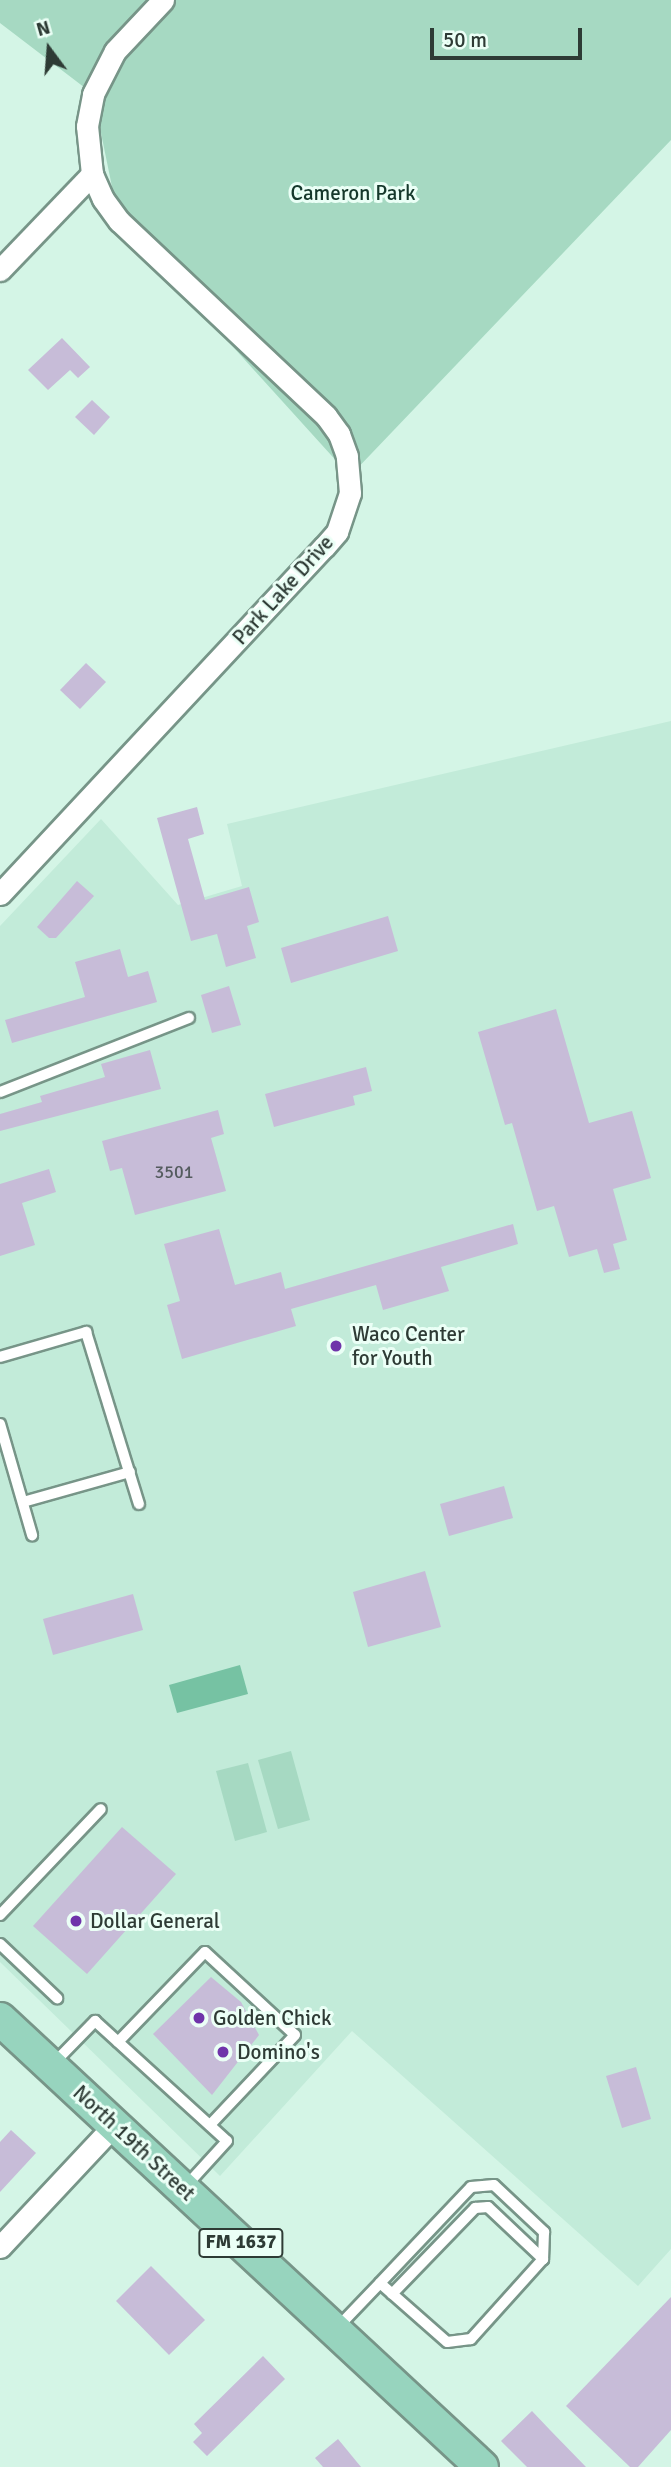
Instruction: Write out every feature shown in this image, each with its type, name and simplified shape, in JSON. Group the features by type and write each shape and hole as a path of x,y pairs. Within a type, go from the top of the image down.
{"main road":[{"name":"North 19th Street","path":"0,2019 482,2467"}],"street":[{"path":"0,270 92,174 87,125 93,94 114,51 163,0"},
{"name":"Park Lake Drive","path":"0,894 324,547 341,523 350,493 347,456 339,434 326,416 119,221 103,199 92,174"},
{"path":"0,2247 114,2124"}],"lane":[{"path":"0,1091 189,1018"},
{"path":"0,1357 86,1332 139,1504"},
{"path":"0,1424 33,1535"},
{"path":"23,1502 130,1472"},
{"path":"0,1915 101,1809"},
{"path":"0,1944 58,1998"},
{"path":"118,2042 205,1952 295,2035 210,2125"},
{"path":"51,2066 95,2021 210,2125 227,2141 183,2189"},
{"path":"335,2330 471,2187 494,2185 544,2232 543,2259 471,2339 447,2342 380,2283"},
{"path":"392,2294 475,2208 488,2207 543,2259"}],"shaded area":[{"name":"Waco Center for Youth","path":"671,721 671,2249 638,2286 352,2031 220,2176 0,1962 0,926 101,819 178,905 242,886 227,824"},
{"path":"240,1665 248,1694 177,1713 169,1685"}],"green space":[{"name":"Cameron Park","path":"0,0 671,0 671,140 350,476 119,221 93,94 0,23"},
{"path":"291,1751 310,1820 278,1829 258,1760"},
{"path":"248,1763 267,1832 235,1841 216,1771"}],"building":[{"path":"62,338 90,367 78,378 70,370 48,390 28,370"},
{"path":"92,400 110,417 94,435 75,417"},
{"path":"86,663 106,682 80,709 60,690"},
{"path":"197,807 204,834 188,839 205,900 249,887 259,922 247,926 256,958 226,967 217,934 191,941 157,818"},
{"path":"77,881 94,896 56,938 49,938 37,927"},
{"path":"388,916 398,951 291,983 281,948"},
{"path":"120,949 128,977 148,971 157,1002 12,1043 5,1020 85,997 75,962"},
{"path":"229,986 241,1025 212,1033 201,995"},
{"path":"556,1009 589,1123 632,1111 651,1178 613,1189 627,1240 613,1244 620,1269 604,1273 597,1249 569,1257 554,1206 537,1211 512,1123 505,1125 478,1032"},
{"path":"150,1050 161,1089 0,1131 0,1114 42,1102 40,1096 105,1077 101,1064"},
{"path":"366,1067 372,1091 353,1096 355,1105 274,1127 265,1094"},
{"path":"218,1110 224,1134 211,1138 226,1191 135,1215 122,1168 110,1171 102,1141"},
{"path":"49,1169 56,1192 22,1203 35,1245 0,1256 0,1184"},
{"path":"513,1224 518,1244 441,1267 449,1291 383,1310 376,1285 291,1309 296,1326 182,1359 167,1305 180,1301 164,1244 219,1229 235,1285 281,1272 285,1289"},
{"path":"504,1486 513,1518 449,1536 440,1504"},
{"path":"425,1571 441,1627 368,1647 353,1592"},
{"path":"133,1594 143,1630 53,1655 43,1619"},
{"path":"122,1827 176,1874 87,1974 33,1926"},
{"path":"211,1977 241,2002 259,2035 212,2095 153,2034"},
{"path":"636,2067 651,2119 622,2128 606,2076"},
{"path":"11,2130 36,2153 0,2192 0,2142"},
{"path":"151,2266 205,2320 169,2355 116,2301"},
{"path":"671,2297 671,2430 638,2467 630,2467 566,2406"},
{"path":"263,2356 285,2379 207,2456 193,2442 202,2433 194,2424"},
{"path":"532,2411 586,2467 527,2467 501,2441"},
{"path":"338,2439 361,2467 323,2467 315,2458"}],"place":[{"name":"Waco Center for Youth","path":"336,1346"},
{"name":"Dollar General","path":"76,1921"},
{"name":"Golden Chick","path":"199,2018"},
{"name":"Domino's","path":"223,2052"}]}
